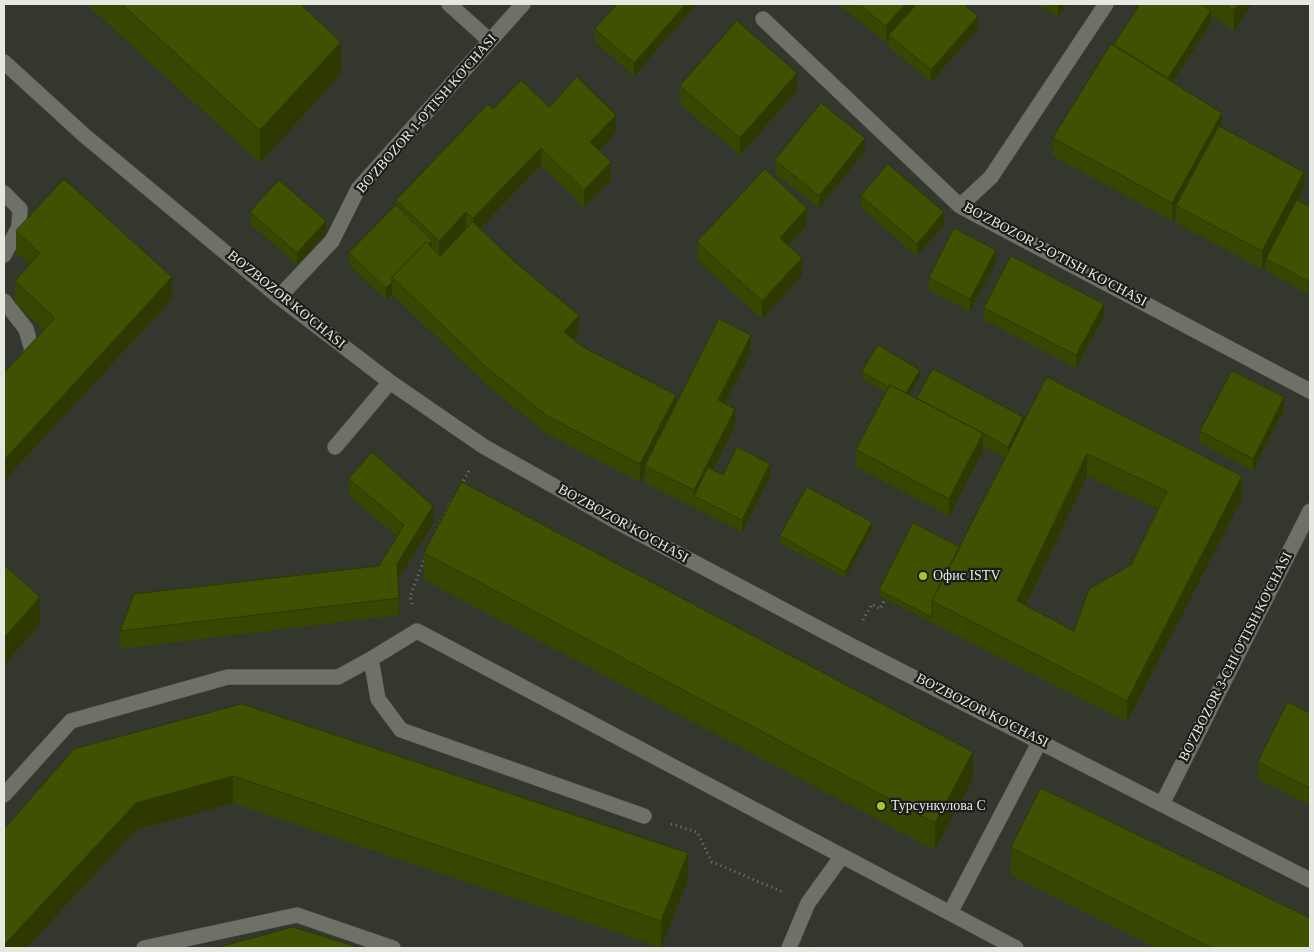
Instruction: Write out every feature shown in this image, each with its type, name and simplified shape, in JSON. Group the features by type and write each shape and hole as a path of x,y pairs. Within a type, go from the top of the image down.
{"street":[{"path":"449,4 490,41"},
{"name":"BO'ZBOZOR 1-O'TISH KO'CHASI","path":"279,296 332,241 358,190 523,4"},
{"path":"960,206 991,177 1106,4"},
{"name":"BO'ZBOZOR 2-O'TISH KO'CHASI","path":"762,19 960,206 1310,391"},
{"name":"BO'ZBOZOR KO'CHASI","path":"4,62 85,136 279,296 390,382 483,446 614,520 850,645 1310,880"},
{"path":"4,193 20,209 19,226 4,255"},
{"path":"4,301 26,329 32,350 28,361 4,387"},
{"path":"335,447 390,382"},
{"name":"BO'ZBOZOR 3-CHI O'TISH KO'CHASI","path":"1162,804 1310,511"},
{"path":"4,795 70,721 228,678 338,677 417,631 1016,948"},
{"path":"371,659 378,699 401,730 644,816"},
{"path":"950,914 1040,741"},
{"path":"789,948 808,903 842,856"},
{"path":"144,948 297,915 393,948"}],"path":[{"path":"434,537 440,520 483,446"},
{"path":"417,631 410,596 427,554"},
{"path":"872,604 880,608 885,599"},
{"path":"644,816 697,832 712,862 808,903"}],"building":[{"path":"122,4 300,4 341,42 260,130"},
{"path":"617,4 686,4 634,63 595,29"},
{"path":"859,4 905,4 886,26"},
{"path":"917,4 963,4 978,16 931,70 889,35"},
{"path":"1140,4 1200,4 1211,10 1168,78 1114,45"},
{"path":"1225,4 1238,4 1234,10"},
{"path":"737,21 797,73 740,138 680,86"},
{"path":"1111,44 1222,113 1172,203 1053,138"},
{"path":"577,77 616,115 590,142 611,162 584,190 541,148 473,218 466,212 439,241 396,200 488,104 493,109 521,80 549,107"},
{"path":"821,103 865,138 819,196 775,160"},
{"path":"1219,126 1304,172 1262,251 1176,206"},
{"path":"888,164 944,212 917,244 861,196"},
{"path":"765,169 807,208 780,238 802,258 762,301 697,242"},
{"path":"64,179 172,277 4,460 4,373 55,318 15,281 40,253 16,231"},
{"path":"279,180 326,221 297,253 250,212"},
{"path":"1297,200 1310,207 1310,282 1266,259"},
{"path":"396,205 432,241 428,244 426,242 392,277 392,282 386,288 349,253"},
{"path":"473,222 517,264 579,315 564,332 583,347 676,395 640,464 547,416 487,368 392,277 426,242 440,256"},
{"path":"954,228 996,250 970,299 929,278"},
{"path":"1011,256 1104,304 1076,355 984,308"},
{"path":"719,319 751,335 718,400 735,409 694,490 645,466"},
{"path":"878,345 920,370 906,393 890,385 889,388 862,372"},
{"path":"933,369 1023,417 1008,447 917,398"},
{"path":"1232,371 1284,397 1253,459 1200,431"},
{"path":"1047,377 1242,476 1127,701 932,601","holes":["1087,454 1167,491 1131,565 1089,589 1074,631 1017,601"]},
{"path":"890,385 983,433 949,499 856,450"},
{"path":"737,447 770,464 742,520 694,496 708,467 723,475"},
{"path":"372,452 433,506 397,564 399,598 120,631 134,594 379,566 404,525 349,479"},
{"path":"462,482 973,752 935,823 424,553"},
{"path":"807,487 872,522 845,572 780,536"},
{"name":"Офис ISTV","path":"913,523 960,547 932,601 932,617 879,590"},
{"path":"4,565 40,597 4,638"},
{"path":"1288,702 1310,713 1310,788 1258,762"},
{"path":"242,704 688,853 661,921 233,776 136,803 4,945 4,829 74,749"},
{"path":"1041,788 1310,918 1310,948 1212,948 1011,848"},
{"path":"293,927 360,948 216,948"}],"place":[{"name":"Офис ISTV","path":"923,576"},
{"name":"Турсункулова С","path":"881,806"}]}
